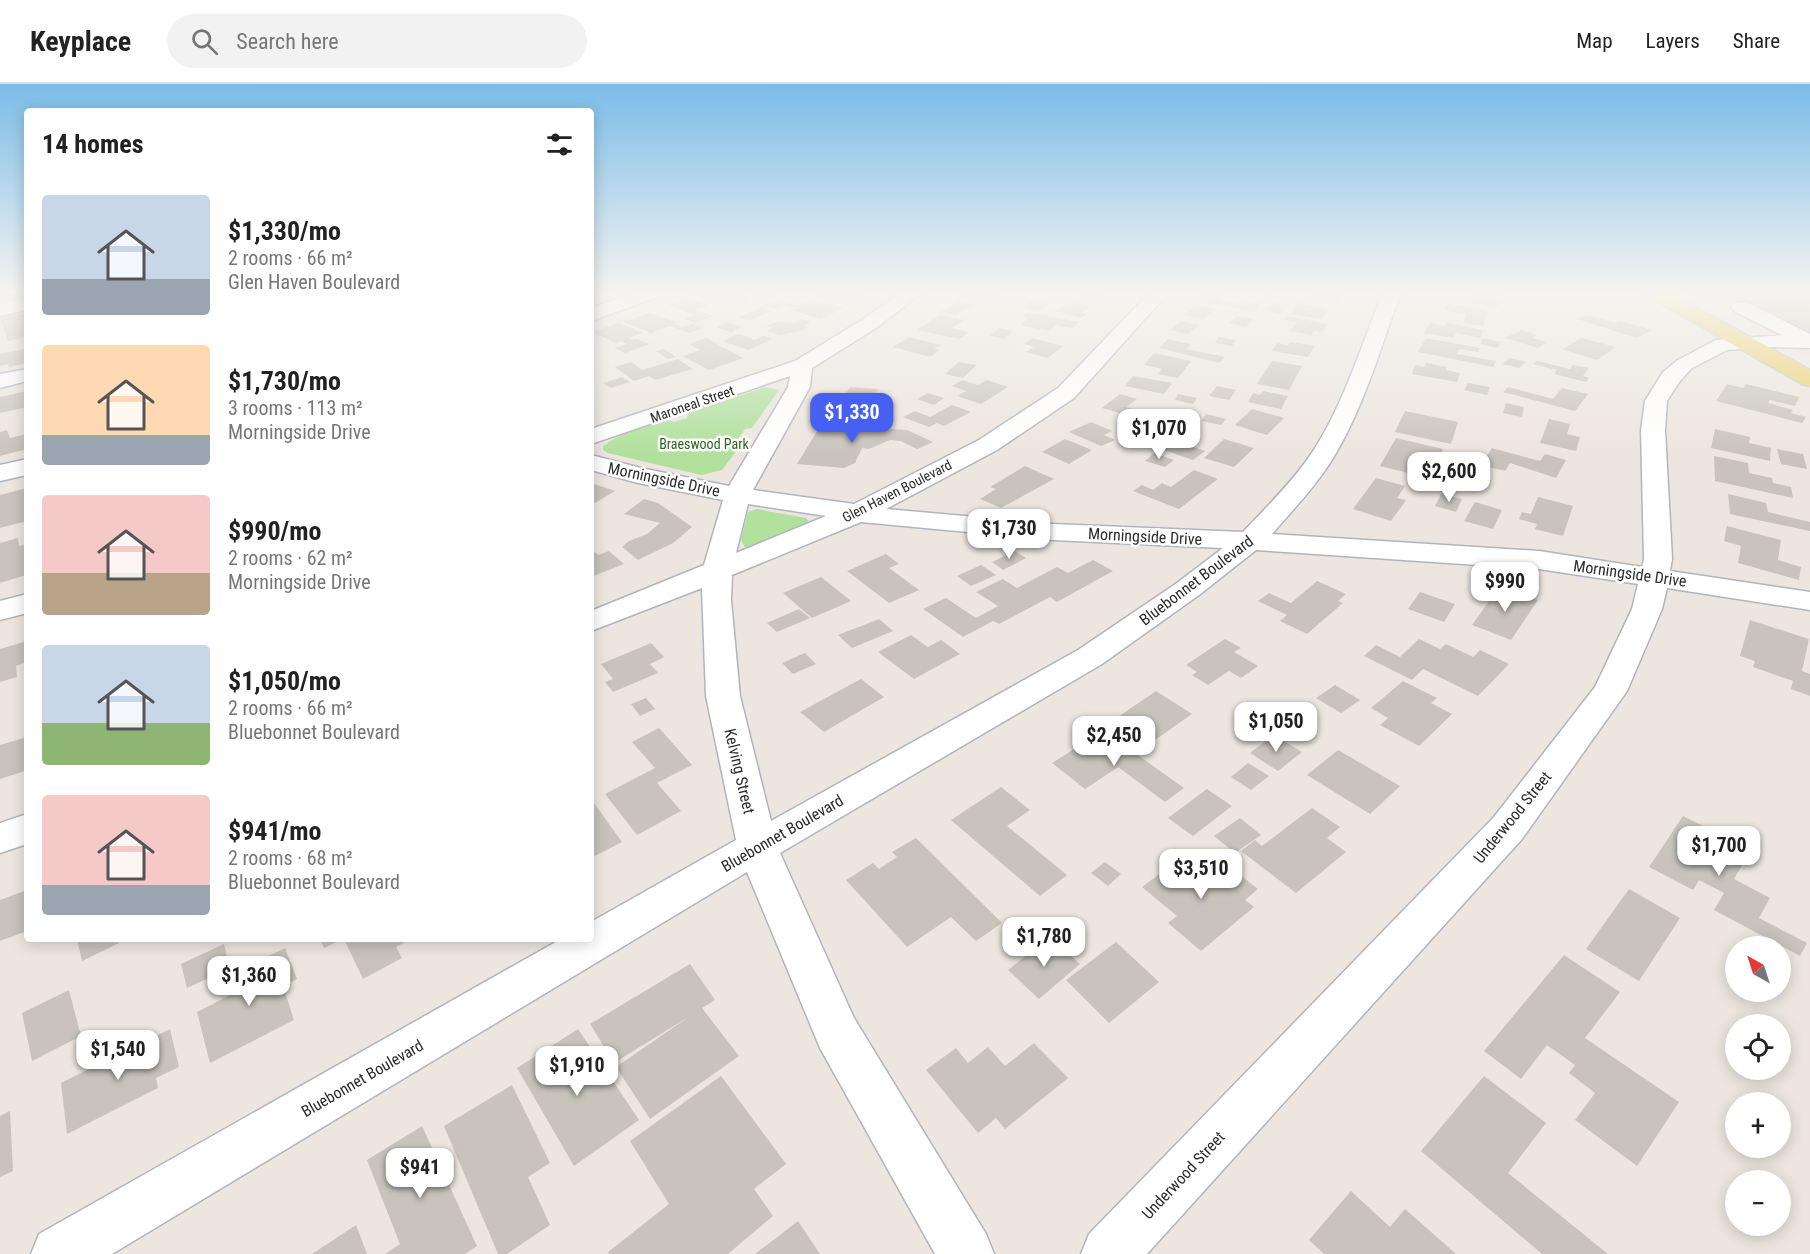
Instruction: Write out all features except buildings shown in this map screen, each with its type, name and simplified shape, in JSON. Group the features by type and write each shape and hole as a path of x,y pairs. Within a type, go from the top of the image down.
{"main road":[{"path":"1776,347 1806,372"}],"street":[{"name":"Maroneal Street","path":"594,436 802,365 832,347"},
{"name":"Glen Haven Boulevard","path":"594,621 855,514 988,445 1066,393 1109,347"},
{"name":"Bluebonnet Boulevard","path":"59,1254 757,847 1090,657 1188,589 1250,541 1289,499 1319,461 1347,408 1372,347"},
{"name":"Underwood Street","path":"1109,1254 1508,828 1610,691 1647,609 1658,559 1653,430 1656,401 1671,376 1685,364 1716,347"},
{"name":"Kelving Street","path":"802,365 799,387 737,495 717,572 716,600 723,696 757,847 837,1033 966,1254"},
{"path":"0,381 24,376"},
{"name":"Morningside Drive","path":"594,463 638,475 737,495 855,514 1053,532 1250,541 1539,560 1810,601"},
{"path":"0,473 24,468"},
{"path":"0,611 24,604"},
{"path":"0,838 24,830"}],"shaded area":[{"path":"1791,347 1810,347 1810,357"}],"green space":[{"name":"Braeswood Park","path":"765,387 779,390 752,428 745,429 739,438 744,441 722,470 701,475 603,450 603,446 626,433 668,420 674,422 687,418 688,413"},
{"path":"757,509 806,518 810,523 752,547 745,547 741,540 748,512"}]}
